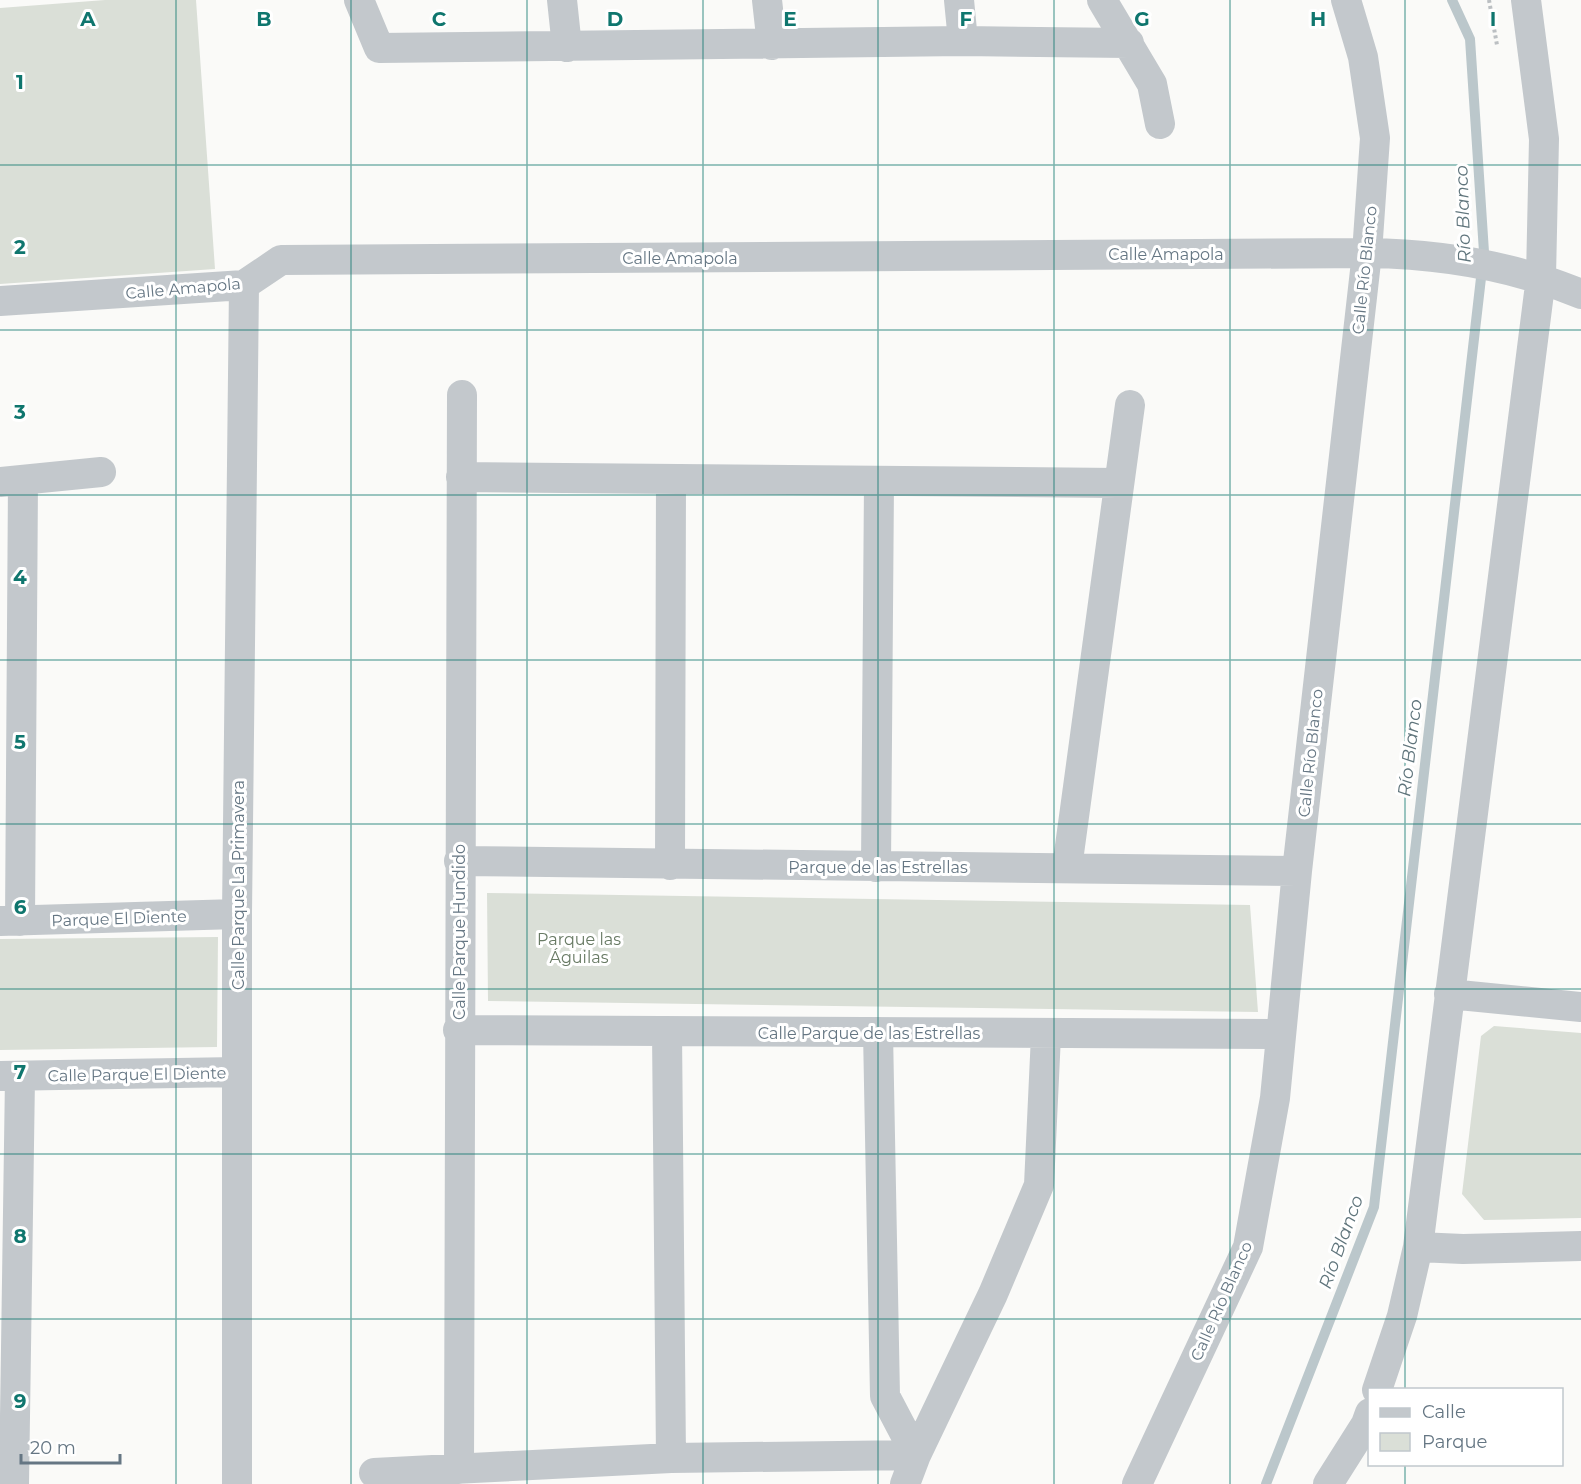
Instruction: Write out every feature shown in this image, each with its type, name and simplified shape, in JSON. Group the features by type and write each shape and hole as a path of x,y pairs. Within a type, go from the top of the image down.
{"street":[{"path":"359,0 379,48 963,41 1129,43"},
{"path":"562,0 567,47"},
{"path":"767,0 772,45"},
{"path":"959,0 963,41"},
{"path":"1102,0 1152,84 1161,124"},
{"name":"Calle Río Blanco","path":"1137,1484 1248,1246 1275,1098 1297,871 1367,253 1375,138 1363,57 1346,0"},
{"path":"1377,1388 1402,1316 1418,1246 1541,277 1544,139 1526,0"},
{"name":"Calle Amapola","path":"0,301 244,285 282,260 1367,253 1413,254 1493,266 1541,277 1581,294"},
{"name":"Calle Parque La Primavera","path":"237,1484 237,914 244,285"},
{"name":"Calle Parque Hundido","path":"459,1469 458,1030 462,395"},
{"path":"1067,868 1130,405"},
{"path":"10,921 11,481 101,472"},
{"path":"460,477 1118,483"},
{"path":"670,865 671,479"},
{"path":"876,867 879,482"},
{"name":"Parque de las Estrellas","path":"459,861 1297,871"},
{"name":"Parque El Diente","path":"10,921 237,914"},
{"path":"1449,994 1581,1007"},
{"name":"Calle Parque de las Estrellas","path":"458,1030 1046,1035 1280,1034"},
{"path":"667,1032 671,1458"},
{"path":"878,1032 885,1396 916,1455"},
{"path":"905,1484 916,1455 993,1294 1039,1185 1046,1035"},
{"name":"Calle Parque El Diente","path":"10,1076 237,1072"},
{"path":"10,1076 14,1484"},
{"path":"1418,1246 1463,1249 1581,1246"},
{"path":"1328,1484 1368,1418"},
{"path":"374,1473 671,1458 916,1455"}],"path":[{"path":"1489,0 1499,55"}],"green space":[{"path":"105,0 196,0 215,269 0,284 0,8"},
{"name":"Parque las Águilas","path":"487,893 1250,905 1258,1012 488,1001"},
{"path":"218,937 217,1047 0,1050 0,939"},
{"path":"1494,1026 1581,1033 1581,1218 1484,1220 1462,1194 1481,1036"}],"waterway":[{"name":"Río Blanco","path":"1266,1484 1374,1207 1484,252 1470,39 1452,0"}]}
